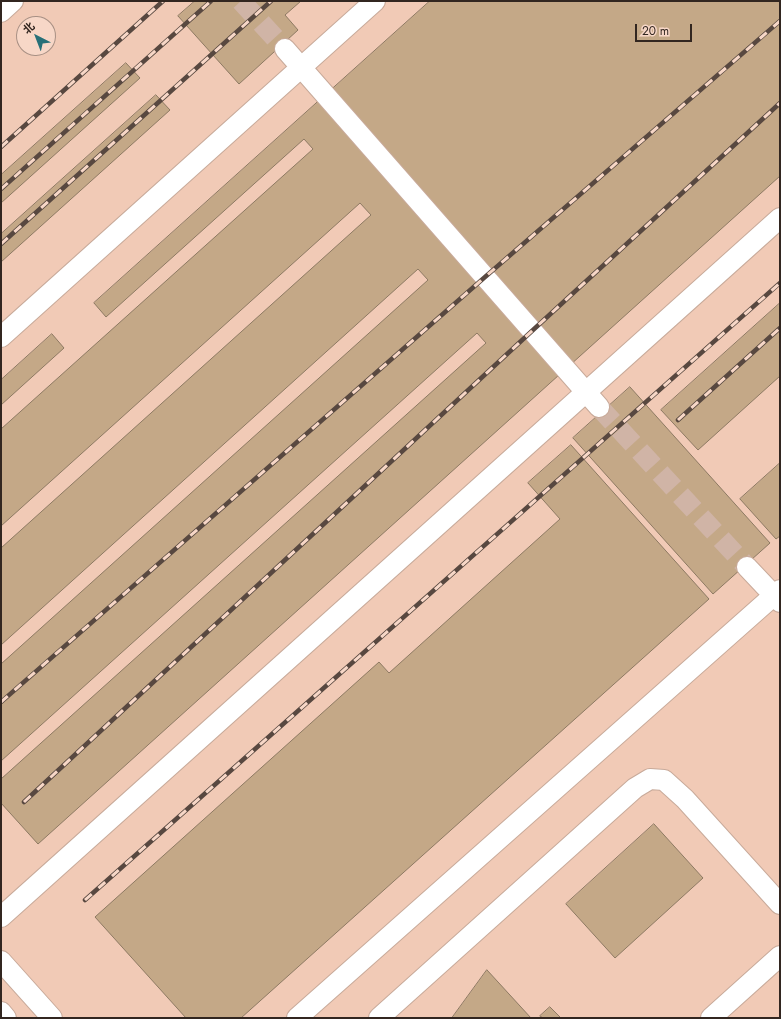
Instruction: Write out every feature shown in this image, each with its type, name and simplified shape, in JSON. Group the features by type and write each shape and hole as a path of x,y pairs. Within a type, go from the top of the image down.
{"lane":[{"path":"1,12 13,1"},
{"path":"1,337 375,1"},
{"path":"285,49 599,407"},
{"path":"1,917 780,218"},
{"path":"297,1018 778,596 747,567"},
{"path":"379,1018 635,788 650,779 664,780 685,799 780,904"},
{"path":"711,1018 780,956"},
{"path":"1,961 52,1018"},
{"path":"1,1012 6,1018"}],"shaded area":[{"path":"1,1 780,1 780,1018 1,1018"}],"building":[{"path":"195,1 301,1 285,15 298,30 239,84 178,16"},
{"path":"430,1 780,1 780,176 38,844 1,803 1,779 486,343 477,333 1,761 1,664 428,280 418,269 1,645 1,548 371,215 360,203 1,526 1,429 313,149 304,139 106,317 94,303"},
{"path":"126,63 140,78 1,203 1,175"},
{"path":"156,95 170,110 1,262 1,234"},
{"path":"780,303 780,376 698,450 661,410"},
{"path":"52,334 64,348 1,405 1,380"},
{"path":"630,387 770,543 713,594 573,438"},
{"path":"571,445 709,599 241,1018 186,1018 95,917 379,662 389,673 560,519 528,483"},
{"path":"780,463 780,536 776,539 740,499"},
{"path":"654,824 703,878 615,958 566,904"},
{"path":"487,970 531,1018 452,1018"},
{"path":"550,1007 561,1018 543,1018 540,1016"}],"tunnel":[{"path":"241,1 285,49"},
{"path":"599,407 747,567"}],"railway":[{"path":"1,147 163,1"},
{"path":"1,189 211,1"},
{"path":"1,244 271,1"},
{"path":"1,702 485,277 780,21"},
{"path":"24,802 780,103"},
{"path":"85,900 780,283"},
{"path":"678,420 780,328"}]}
